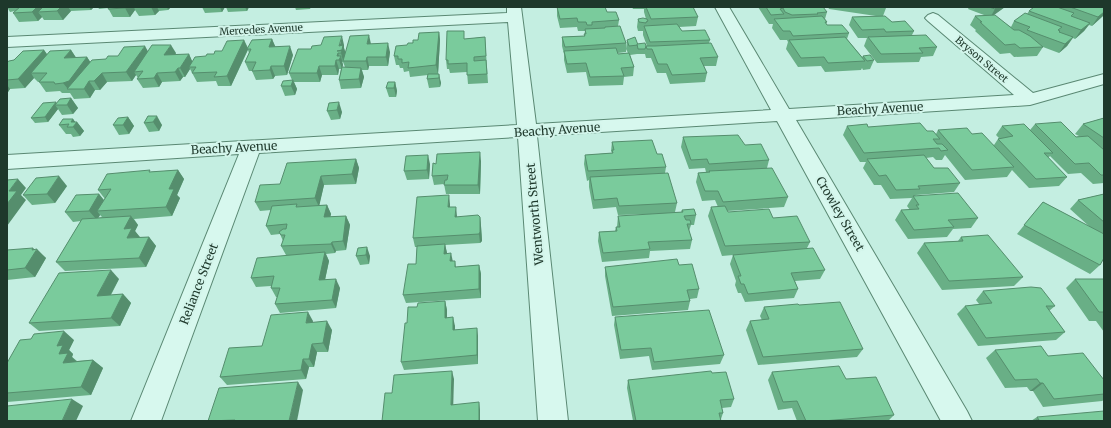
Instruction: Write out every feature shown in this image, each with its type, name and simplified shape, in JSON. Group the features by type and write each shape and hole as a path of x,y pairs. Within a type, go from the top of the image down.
{"street":[{"name":"Crowley Street","path":"722,7 957,421"},
{"name":"Mercedes Avenue","path":"7,42 514,12"},
{"name":"Wentworth Street","path":"514,12 527,132 553,421"},
{"name":"Bryson Street","path":"934,18 1030,100"},
{"name":"Beachy Avenue","path":"7,162 252,146 527,132 1030,100 1104,79"},
{"name":"Reliance Street","path":"146,421 252,146"}],"building":[{"path":"20,7 37,7 32,12 13,13"},
{"path":"43,7 61,7 57,11 38,12"},
{"path":"109,7 126,7 108,9"},
{"path":"557,7 605,7 607,12 616,12 619,20 592,22 592,25 587,25 586,22 578,22 577,18 560,19"},
{"path":"646,7 693,7 698,17 651,19"},
{"path":"766,7 823,7 827,12 817,13 818,14 792,15 785,12 783,8 780,9 784,14 771,15"},
{"path":"1034,7 1057,7 1074,13 1071,16 1090,23 1081,30 1029,11"},
{"path":"1070,7 1104,7 1104,12 1098,17"},
{"path":"1025,13 1062,27 1058,30 1060,31 1059,32 1073,37 1065,44 1027,30 1030,27 1014,21"},
{"path":"995,15 1014,30 1019,30 1030,36 1043,47 1020,48 1015,44 1005,45 975,16"},
{"path":"822,16 827,22 825,22 827,25 842,25 849,33 793,36 790,31 783,31 774,19"},
{"path":"885,16 892,22 905,21 914,31 886,32 884,29 862,30 852,17"},
{"path":"638,19 647,19 648,21 646,23 639,22"},
{"path":"677,24 682,31 705,30 710,40 650,42 644,26"},
{"path":"620,26 626,43 565,47 562,37 585,36 585,29"},
{"path":"447,31 464,31 464,39 485,37 486,56 474,57 474,61 486,60 487,74 467,75 467,63 448,64 448,60 446,60"},
{"path":"439,32 436,65 408,68 409,62 402,63 402,59 398,59 398,56 394,56 396,46 413,43 413,40 418,40 419,33"},
{"path":"369,35 367,44 388,43 386,57 367,57 366,61 343,61 350,36"},
{"path":"926,35 937,47 919,48 923,53 881,54 868,37"},
{"path":"342,36 339,46 343,45 342,50 337,51 342,51 341,53 338,53 337,56 341,56 339,60 336,60 335,66 319,66 317,73 289,73 298,49 311,49 312,46 321,45 324,37"},
{"path":"635,37 638,45 629,46 627,40"},
{"path":"845,37 865,61 828,63 824,57 801,58 789,40"},
{"path":"272,39 269,47 290,46 284,66 271,66 270,70 252,71 256,62 245,62 251,49 247,49 252,40"},
{"path":"244,40 227,76 214,77 217,72 192,73 196,67 189,67 195,57 214,54 215,51 222,51 227,41"},
{"path":"645,43 645,49 638,49 637,44"},
{"path":"711,43 718,57 700,58 707,73 672,75 667,64 658,64 652,49 647,49 646,46 655,46"},
{"path":"152,45 171,45 164,55 189,54 180,68 178,68 175,72 157,73 154,78 137,79 143,71 134,72"},
{"path":"145,46 126,72 102,73 94,81 89,81 84,89 67,89 92,60 106,59 108,56 118,56 124,47"},
{"path":"616,48 618,54 629,53 634,67 621,68 624,76 590,77 586,63 567,64 564,51"},
{"path":"44,50 18,79 7,80 7,62 14,60 23,51"},
{"path":"71,50 64,58 87,57 69,81 55,84 54,82 39,82 47,73 31,73 50,51"},
{"path":"870,55 874,60 867,61 863,56"},
{"path":"342,67 361,68 359,79 339,80"},
{"path":"428,74 439,74 439,78 427,79"},
{"path":"293,80 291,86 281,86 283,81"},
{"path":"388,82 395,82 394,88 386,88"},
{"path":"71,98 67,105 55,105 60,99"},
{"path":"56,102 45,117 31,118 43,103"},
{"path":"339,102 337,110 327,111 329,103"},
{"path":"148,116 157,116 153,122 144,123"},
{"path":"128,117 123,125 113,125 118,118"},
{"path":"1104,118 1104,138 1083,124"},
{"path":"63,119 73,119 71,122 77,122 73,127 67,127 69,124 59,125"},
{"path":"1061,122 1076,137 1088,136 1104,150 1104,175 1101,175 1089,163 1075,164 1035,124"},
{"path":"920,123 927,131 933,131 940,139 933,139 937,144 942,144 948,150 941,151 939,148 864,153 847,126 867,124 868,127"},
{"path":"1024,124 1053,153 1044,153 1067,177 1036,179 998,139 1013,136 1002,126"},
{"path":"967,128 972,134 982,133 1014,167 972,170 938,130"},
{"path":"738,135 745,145 761,144 769,160 709,164 707,159 691,160 683,137"},
{"path":"652,140 657,154 662,154 666,167 588,171 585,155 613,153 612,150 614,150 612,142"},
{"path":"480,152 478,185 444,185 448,175 432,176 433,163 436,164 437,154"},
{"path":"428,155 427,170 404,171 406,156"},
{"path":"924,155 934,168 948,168 960,183 918,186 920,189 896,190 886,175 879,176 867,159"},
{"path":"356,159 352,174 321,176 315,198 255,202 260,185 280,184 287,163"},
{"path":"772,168 788,197 723,202 718,191 705,191 698,173 710,172 709,171"},
{"path":"150,170 149,172 178,170 169,189 174,189 166,207 97,211 111,189 98,190 107,174"},
{"path":"668,173 677,203 619,206 617,198 594,200 590,177"},
{"path":"59,176 47,194 23,195 36,178"},
{"path":"18,179 9,191 17,191 7,204 7,180"},
{"path":"958,193 978,218 948,220 954,227 914,230 901,210 919,209 916,205 919,205 913,196"},
{"path":"99,194 89,211 65,212 76,195"},
{"path":"1104,194 1104,222 1078,200"},
{"path":"449,195 448,207 456,207 455,217 478,215 480,217 479,234 413,238 417,197"},
{"path":"1043,202 1104,234 1104,258 1100,265 1024,225"},
{"path":"297,204 296,207 327,205 324,217 346,216 343,241 332,242 331,244 281,246 285,235 281,235 279,232 286,229 287,224 266,226 272,206"},
{"path":"725,206 728,212 769,209 773,218 797,216 810,242 725,246 711,207"},
{"path":"694,209 696,215 684,216 686,220 690,220 691,224 687,224 692,240 648,242 650,249 603,253 599,232 617,231 616,227 620,227 618,216 683,212 682,210"},
{"path":"131,216 124,229 132,228 127,238 149,237 139,258 56,262 82,219"},
{"path":"988,235 1023,277 949,281 924,243 963,241 961,237"},
{"path":"445,244 444,254 451,253 450,261 455,261 455,267 479,265 479,289 403,295 408,264 416,264 417,246"},
{"path":"367,247 366,255 356,256 358,248"},
{"path":"33,248 32,250 37,249 25,268 7,270 7,250"},
{"path":"813,248 825,270 791,273 798,289 748,294 744,284 741,284 738,276 741,276 733,255"},
{"path":"325,252 319,280 336,279 332,300 275,304 280,288 271,288 274,276 251,278 257,258"},
{"path":"677,259 679,265 692,264 699,289 687,290 690,301 613,307 605,267"},
{"path":"111,270 97,296 123,294 111,318 29,323 59,273"},
{"path":"1075,279 1104,279 1104,312 1099,312"},
{"path":"1031,287 1041,288 1055,306 1046,306 1065,332 986,338 965,306 992,303 983,291"},
{"path":"445,301 445,318 453,317 453,330 477,328 477,355 401,362 408,307 417,307 418,303"},
{"path":"840,302 863,349 763,357 750,321 769,319 764,307"},
{"path":"709,310 724,355 654,362 651,348 621,350 615,317"},
{"path":"308,312 306,323 327,321 323,343 312,344 309,359 303,359 301,370 220,377 229,348 262,346 271,315"},
{"path":"64,331 57,346 63,345 59,354 68,353 63,363 93,360 81,387 7,393 7,363 20,340 31,339 34,334"},
{"path":"1041,346 1048,356 1083,353 1104,380 1104,394 1054,399 1043,383 1040,383 1037,379 1015,380 995,350"},
{"path":"839,366 846,379 876,377 894,415 806,421 797,401 783,402 772,372"},
{"path":"452,371 451,405 479,402 479,421 382,421 385,393 392,393 394,375"},
{"path":"711,371 712,373 726,372 734,399 720,400 723,413 719,413 721,421 636,421 628,380"},
{"path":"298,382 289,421 208,421 219,388"},
{"path":"72,399 62,421 7,421 7,406"},
{"path":"1104,411 1104,421 1036,420 1039,420 1037,417"}]}
